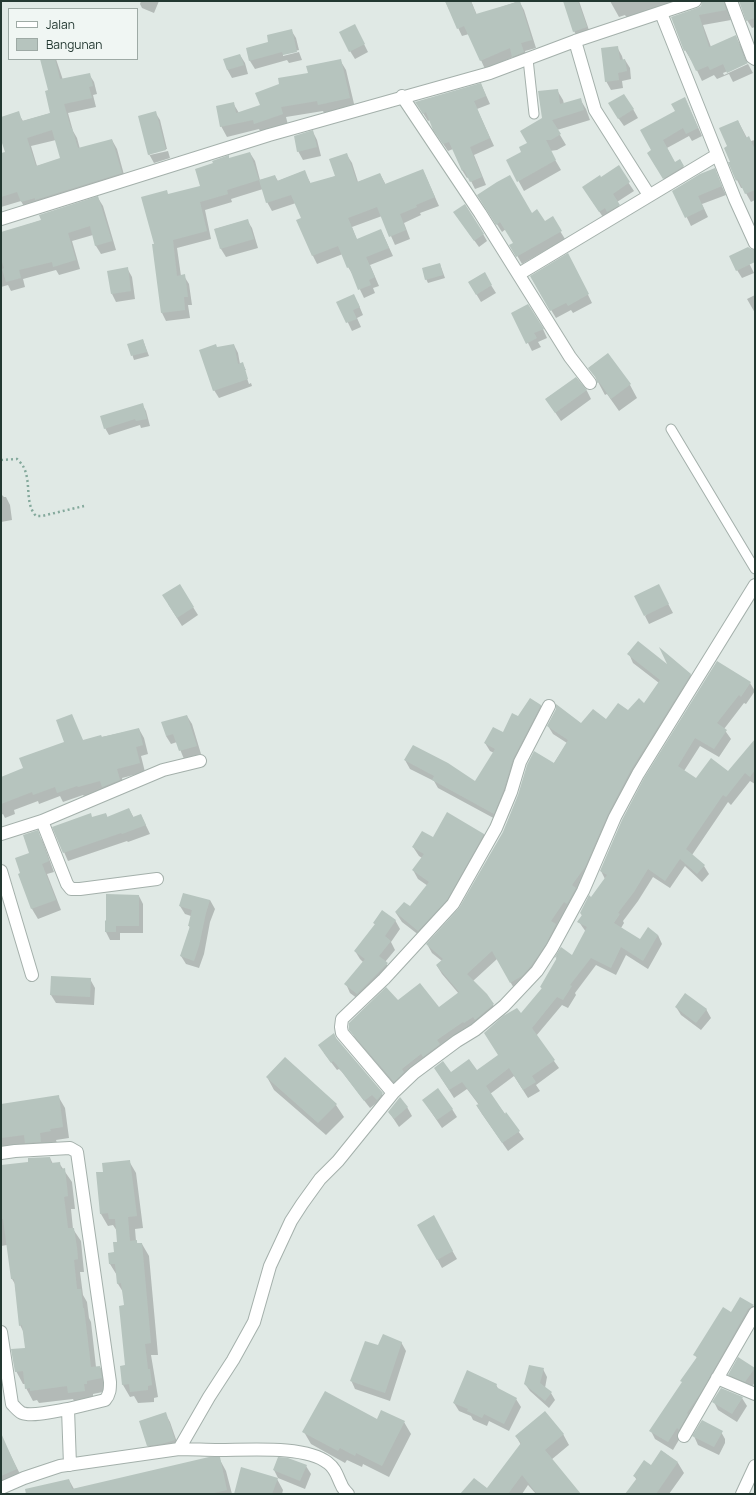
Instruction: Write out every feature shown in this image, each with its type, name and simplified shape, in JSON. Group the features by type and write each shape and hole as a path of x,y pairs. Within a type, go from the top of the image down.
{"street":[{"path":"1,219 269,134 402,96 490,73 575,41 695,1"},
{"path":"731,1 752,57 755,59"},
{"path":"661,13 735,199 755,243"},
{"path":"575,41 595,110 649,195"},
{"path":"402,96 480,213 570,357 590,384"},
{"path":"519,274 718,155"},
{"path":"179,1449 209,1397 233,1360 254,1322 270,1266 291,1221 302,1204 320,1179 338,1161 393,1093 414,1073 457,1041 475,1030 504,1006 537,971 552,948 572,911 615,817 638,774 755,585"},
{"path":"393,1093 342,1033 340,1027 342,1019 384,979 453,904 496,828 511,792 520,762 549,706"},
{"path":"1,834 42,821 163,770 200,761"},
{"path":"42,821 67,884 71,888 80,889 156,879"},
{"path":"1,871 32,976"},
{"path":"1,1153 70,1148 73,1148 77,1152 110,1382 109,1396 105,1400 68,1409 23,1414 12,1404 1,1332"},
{"path":"684,1436 755,1313"},
{"path":"717,1378 755,1394"},
{"path":"68,1409 70,1465"},
{"path":"1,1488 44,1471 70,1465 179,1449 266,1449 314,1455 330,1464 335,1470 341,1484 348,1494"},
{"path":"742,1494 755,1466"}],"lane":[{"path":"528,59 534,114"},
{"path":"671,429 755,569"}],"path":[{"path":"1,460 17,459 23,466 26,474 31,511 36,516 42,516 84,506"}],"building":[{"path":"445,1 471,1 476,14 520,1 532,40 521,43 524,52 512,57 510,48 480,61 464,26 457,29"},
{"path":"563,1 578,1 587,27 573,32"},
{"path":"702,1 724,1 726,10 699,15 709,47 736,35 745,60 748,63 727,73 723,64 710,70 708,66 696,71 686,50 684,51 671,17 701,6"},
{"path":"739,1 755,1 755,18 746,21"},
{"path":"355,24 365,44 349,52 339,32"},
{"path":"292,29 297,52 283,55 282,52 249,61 246,48 268,42 267,35"},
{"path":"618,46 620,60 625,59 627,71 618,73 619,80 605,82 601,48"},
{"path":"240,54 244,65 227,70 223,59"},
{"path":"341,59 350,98 318,105 317,101 281,107 283,114 254,124 253,120 220,127 216,106 234,102 236,113 260,105 255,93 279,84 278,78 308,73 306,66"},
{"path":"40,60 55,60 60,79 90,73 93,86 89,87 92,98 64,104 71,128 78,148 112,139 122,173 35,200 35,198 21,202 17,192 1,197 1,153 5,152 1,140 1,117 19,111 22,121 50,113 45,91 48,90","holes":["52,130 60,158 36,166 27,138"]},
{"path":"481,83 486,96 474,101 490,138 470,147 482,177 470,182 464,170 462,171 449,142 443,144 433,130 426,112 423,114 415,102"},
{"path":"558,89 560,104 581,98 584,110 552,120 561,134 551,140 546,140 556,160 517,182 506,160 521,152 519,147 527,143 520,131 542,118 538,91"},
{"path":"624,94 634,109 618,119 608,103"},
{"path":"685,97 698,128 686,134 683,128 663,140 675,162 680,159 684,166 663,179 647,153 651,150 640,130 675,111 671,104"},
{"path":"156,111 166,150 148,155 138,116"},
{"path":"738,120 746,138 749,136 755,150 755,190 745,194 738,179 736,181 728,162 730,162 724,148 727,146 719,128"},
{"path":"313,130 317,147 297,152 294,136"},
{"path":"250,152 259,180 227,190 228,194 200,202 207,231 173,240 177,276 185,274 188,297 184,297 185,310 161,313 152,244 154,244 141,197 167,190 168,194 200,186 195,169 213,163 212,161 229,155 229,158"},
{"path":"347,153 357,182 380,173 385,184 423,169 435,197 400,214 406,230 389,237 377,207 348,218 357,239 381,229 389,248 366,257 375,277 369,280 371,285 358,290 349,267 347,268 338,246 312,256 296,220 301,218 291,195 266,203 259,180 275,175 277,181 305,170 310,183 335,176 329,159"},
{"path":"619,165 630,182 613,194 620,205 607,212 605,208 599,212 582,187"},
{"path":"715,168 722,186 698,196 704,209 685,218 672,191 700,174"},
{"path":"510,175 532,213 537,209 545,221 553,216 562,231 516,257 509,245 513,243 500,222 496,225 477,195"},
{"path":"98,196 112,241 95,246 90,226 68,233 76,260 53,267 52,262 19,270 21,278 6,282 1,259 1,232 41,220 39,215"},
{"path":"465,204 484,234 474,241 453,212"},
{"path":"248,219 254,239 220,249 214,229"},
{"path":"748,247 755,250 755,262 736,271 729,256"},
{"path":"568,253 589,294 568,306 566,303 550,311 530,276"},
{"path":"440,263 443,275 425,280 422,268"},
{"path":"128,267 131,291 111,294 107,271"},
{"path":"485,272 492,285 476,295 468,282"},
{"path":"354,294 360,307 353,310 357,319 346,323 336,302"},
{"path":"528,304 544,329 534,333 537,338 526,344 511,313"},
{"path":"143,339 147,352 131,356 127,344"},
{"path":"216,344 217,347 234,344 238,364 243,362 248,379 213,391 199,350"},
{"path":"608,353 631,384 611,399 599,382 597,383 596,378 588,368"},
{"path":"576,377 587,390 555,413 545,399"},
{"path":"143,403 147,419 136,421 135,419 104,429 100,416"},
{"path":"180,584 194,607 177,618 162,595"},
{"path":"659,584 669,604 644,616 634,596"},
{"path":"638,641 667,664 659,647 691,674 631,770 608,814 585,867 572,885 576,888 567,904 564,902 551,921 556,924 546,944 522,976 510,983 492,951 467,974 487,994 494,1004 475,1020 473,1017 464,1023 463,1022 437,1040 440,1044 423,1057 421,1054 402,1069 404,1072 394,1082 349,1030 349,1023 386,987 398,1000 420,983 439,1007 459,992 436,965 443,959 426,944 459,908 503,832 518,795 527,765 534,751 554,763 568,740 547,726 556,709 556,704 581,723 593,709 606,719 618,703 628,710 639,698 644,703 660,680 627,654"},
{"path":"717,661 751,682 741,697 739,695 717,723 727,730 714,749 695,738 678,766 696,778 711,758 728,771 755,739 755,770 750,777 745,773 726,797 723,795 686,849 705,865 697,874 680,859 665,881 648,869 634,892 618,913 620,914 614,923 640,939 648,927 658,935 643,961 621,947 611,968 591,958 570,985 572,986 563,1000 557,997 532,1028 555,1060 532,1076 536,1082 523,1090 509,1068 486,1086 505,1114 506,1112 520,1131 502,1143 476,1105 479,1104 462,1082 449,1090 434,1068 443,1061 451,1072 469,1059 477,1070 498,1055 484,1033 503,1016 517,1008 521,1013 542,988 540,987 558,956 554,958 561,947 572,955 587,927 577,922 582,915 580,913 589,895 591,897 607,875 600,871 622,820 644,778"},
{"path":"530,698 541,705 513,759 504,789 494,814 432,780 434,776 404,760 413,745 448,763 475,781 495,749 484,743 493,727 503,732 512,713 518,716"},
{"path":"72,714 83,740 139,728 143,745 136,747 140,763 117,769 120,780 102,787 100,781 77,786 57,793 55,787 33,795 32,792 1,804 1,777 23,768 19,758 64,742 56,720"},
{"path":"187,715 197,746 179,751 173,734 166,736 161,722"},
{"path":"129,808 133,817 141,814 146,825 63,853 52,827 91,813 92,817 106,813 107,817"},
{"path":"447,812 484,834 447,900 418,931 395,912 404,902 410,906 429,882 412,870 424,854 412,847 422,831 433,837"},
{"path":"38,830 49,861 42,864 56,900 31,909 18,874 20,873 15,858 29,853 23,835"},
{"path":"183,893 210,900 194,961 180,956 190,926 188,926 192,910 179,906"},
{"path":"106,894 139,895 139,926 116,926 116,932 105,932"},
{"path":"382,910 396,920 385,936 391,941 379,956 388,963 357,994 344,984 365,959 354,951 375,924 373,923"},
{"path":"51,976 91,978 90,997 50,995"},
{"path":"685,993 707,1009 696,1023 675,1007"},
{"path":"334,1033 336,1038 383,1093 377,1100 372,1095 364,1101 336,1064 333,1061 331,1063 318,1045"},
{"path":"285,1057 337,1104 318,1123 266,1077"},
{"path":"438,1088 453,1109 437,1120 422,1100"},
{"path":"59,1095 63,1127 50,1129 51,1131 40,1133 41,1142 25,1143 24,1135 1,1138 1,1104"},
{"path":"400,1097 408,1107 394,1119 388,1112"},
{"path":"50,1157 51,1163 60,1162 61,1169 65,1168 68,1196 64,1197 68,1228 74,1228 77,1248 78,1259 74,1260 77,1289 81,1289 91,1367 100,1366 102,1378 87,1381 87,1384 84,1384 85,1391 68,1393 67,1386 30,1391 30,1388 25,1389 23,1371 15,1372 11,1349 25,1348 22,1325 19,1326 14,1279 11,1279 3,1219 1,1219 1,1165 28,1162 28,1158"},
{"path":"130,1160 137,1216 128,1217 130,1241 137,1240 137,1243 142,1243 151,1343 145,1344 148,1369 150,1369 152,1385 148,1386 148,1390 130,1392 129,1384 122,1385 120,1366 125,1365 119,1306 124,1305 121,1283 117,1284 115,1264 109,1264 108,1253 114,1252 113,1242 117,1242 115,1219 109,1219 108,1213 100,1214 96,1172 103,1172 102,1163"},
{"path":"434,1215 453,1251 437,1260 417,1225"},
{"path":"740,1297 754,1305 748,1309 700,1394 687,1413 688,1414 679,1430 677,1428 668,1442 649,1431 682,1382 680,1381 697,1357 693,1355 723,1307 731,1312"},
{"path":"383,1334 402,1342 385,1393 350,1381 365,1341 378,1345"},
{"path":"738,1357 755,1368 745,1382 728,1375"},
{"path":"529,1365 544,1368 540,1383 552,1392 545,1401 524,1384"},
{"path":"467,1370 497,1384 496,1387 517,1398 504,1424 484,1414 482,1418 467,1411 468,1409 453,1403"},
{"path":"721,1388 743,1397 732,1414 712,1402"},
{"path":"325,1391 377,1419 381,1410 405,1421 382,1466 356,1453 355,1456 340,1448 338,1451 302,1432"},
{"path":"545,1411 564,1434 545,1450 581,1494 537,1494 522,1475 508,1494 460,1494 474,1478 487,1488 521,1443 515,1436"},
{"path":"166,1412 175,1440 147,1446 139,1421"},
{"path":"702,1420 723,1431 714,1447 692,1436"},
{"path":"1,1433 17,1469 1,1476"},
{"path":"661,1450 678,1462 656,1494 625,1494 637,1478 633,1476 644,1460 651,1465"},
{"path":"209,1457 220,1457 227,1490 210,1494 26,1494 25,1489 69,1479 72,1489"},
{"path":"278,1457 288,1458 307,1465 300,1481 273,1470"},
{"path":"241,1467 278,1478 272,1494 234,1494"}]}
